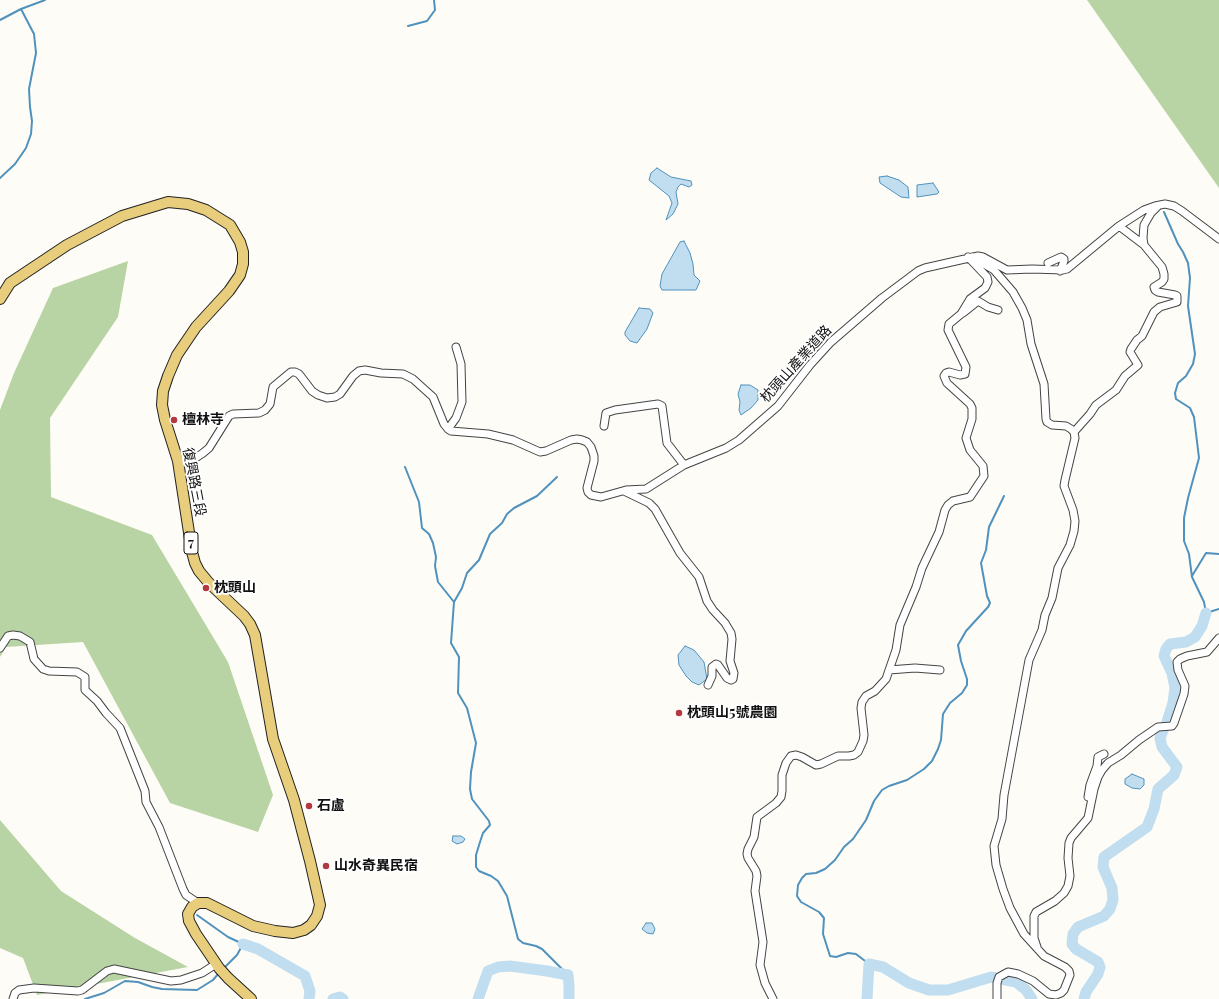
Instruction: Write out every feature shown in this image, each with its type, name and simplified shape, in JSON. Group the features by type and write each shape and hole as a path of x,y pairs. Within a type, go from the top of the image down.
{"main road":[{"name":"復興路三段","path":"0,299 10,283 67,245 122,216 168,202 188,204 206,210 230,225 236,233 243,252 243,264 240,274 229,291 196,327 177,355 163,391 162,404 165,420 178,461 195,563 199,571 209,583 244,616 255,635 273,739 294,800 320,905 317,916 311,925 304,930 294,933 252,926 207,903 198,903"},
{"path":"198,903 192,907 188,914 189,922 218,966 228,978 251,999"}],"street":[{"path":"1060,271 1067,268 1118,226 1144,210 1159,205 1165,204 1174,206 1219,239"},
{"path":"1144,245 1142,238 1144,225 1151,213 1159,205"},
{"path":"997,999 998,980 1008,972 1018,974 1033,981 1049,994 1056,995 1061,993 1069,980 1070,975 1069,971 1065,967 1044,956 1024,934 1010,908 996,866 994,846 1002,819 1004,795 1029,660 1042,630 1045,615 1052,598 1058,568 1070,545 1074,531 1075,521 1073,510 1064,486 1064,480 1073,449 1074,432 1096,406 1116,390 1125,376 1138,365 1130,352 1130,349 1145,332 1154,312 1160,307 1177,302 1178,296 1155,290 1154,287 1164,279 1162,267 1144,245 1118,226"},
{"name":"枕頭山產業道路","path":"448,429 457,432 488,434 513,440 540,452 546,451 571,440 582,440 587,442 591,447 594,456 587,488 591,495 601,497 624,491 641,490 651,487 684,465 726,448 738,440 778,406 810,365 831,342 865,312 918,271 932,265 978,256 983,257 1007,270 1032,269 1060,271"},
{"path":"970,257 994,270 1013,292 1027,320 1031,344 1044,384 1045,412 1047,422 1055,426 1066,426 1074,432"},
{"path":"961,314 970,299 985,288 988,282 987,278 970,257"},
{"path":"1048,263 1061,257 1064,259 1060,271"},
{"path":"773,999 765,983 760,965 763,942 755,891 756,870 747,854 754,837 757,817 776,803 781,797 782,775 786,763 791,756 796,755 802,757 816,765 821,764 833,757 854,755 861,748 864,735 861,708 863,699 886,679 896,650 900,625 916,587 922,568 939,532 945,510 953,501 970,497 984,476 982,466 970,450 966,438 972,419 972,408 970,404 947,383 944,376 946,373 963,375 966,371 966,367 948,330 949,324 978,301 988,307 998,310"},
{"path":"178,461 197,457 209,448 229,416 233,414 254,413 265,410 270,404 273,387 291,372 296,372 299,374 312,391 327,398 335,397 340,394 353,376 359,371 365,370 381,373 403,374 413,379 431,394 444,424 448,429 456,418 462,402 461,364 456,347"},
{"path":"604,426 606,413 615,410 658,404 662,406 667,443 684,465"},
{"path":"624,491 649,503 655,510 680,553 699,577 707,602 726,623 732,633 730,661 734,673 733,679 731,680 727,678 716,664 712,667 712,676 708,685"},
{"path":"0,648 8,636 20,636 30,642 34,659 43,668 49,671 77,672 85,677 85,690 97,701 120,728 145,791 146,802 159,827 183,889 186,895 198,903"},
{"path":"1038,950 1034,938 1034,916 1041,908 1060,897 1068,886 1070,876 1068,858 1069,843 1074,834 1088,818 1098,777 1108,763 1121,755 1139,740 1158,727 1172,726 1184,694 1185,686 1178,670 1177,662 1187,656 1207,652 1219,638"},
{"path":"889,670 915,668 940,670"},
{"path":"1091,803 1088,798 1090,785 1097,766 1098,757 1104,754"},
{"path":"13,999 15,993 20,990 34,988 82,990 107,971 114,969 171,982 202,973 218,966"}],"green space":[{"path":"1087,0 1219,0 1219,188"},
{"path":"128,261 118,317 50,418 51,497 152,535 228,662 273,795 258,832 170,803 83,642 6,647 0,657 0,410 14,373 53,288"},
{"path":"0,820 61,891 135,938 188,967 37,995 23,958 0,948"}],"water":[{"path":"657,168 671,177 691,181 692,185 689,187 681,184 678,187 676,192 678,204 673,214 666,220 672,203 669,196 649,180 651,173"},
{"path":"887,176 899,180 908,187 909,198 901,197 880,183 879,177"},
{"path":"933,183 939,192 937,194 917,197 917,185"},
{"path":"684,241 690,253 694,275 700,281 696,290 662,290 660,286 662,274 680,242"},
{"path":"639,308 650,309 653,313 647,329 637,343 630,341 625,335 625,332"},
{"path":"741,385 750,385 758,390 758,400 751,408 741,415 739,410 740,402 738,394"},
{"path":"685,646 694,650 704,662 707,679 699,685 692,682 686,676 679,665 678,655"},
{"path":"1132,774 1144,779 1144,785 1140,789 1132,788 1125,784 1125,779"},
{"path":"453,836 461,836 465,839 463,842 457,844 452,841"},
{"path":"646,923 652,923 655,929 653,934 647,933 642,929"}],"waterway":[{"path":"0,20 21,9 45,0"},
{"path":"408,26 427,21 435,10 434,0"},
{"path":"0,178 15,164 26,148 31,134 32,121 29,89 36,53 34,34 21,9"},
{"path":"1164,212 1188,263 1190,278 1188,306 1195,354 1193,364 1186,376 1178,383 1175,393 1176,399 1190,408 1194,417 1199,458 1184,518 1184,541 1189,554 1192,577 1204,602 1206,613 1219,609"},
{"path":"405,467 419,502 422,528 429,534 433,543 438,582 454,602"},
{"path":"557,477 537,496 514,508 507,514 502,523 490,534 479,560 467,573 462,588 454,602 451,643 459,657 458,693 467,708 476,743 471,772 470,789 472,799 489,821 490,825 483,833 476,855 476,867 479,871 498,881 507,896 518,939 523,943 542,949 568,975"},
{"path":"869,964 856,954 848,953 836,957 830,956 823,934 824,918 819,912 801,902 797,896 798,885 806,874 816,873 825,869 835,860 844,847 853,839 866,820 874,801 882,790 907,780 924,769 932,761 941,740 943,714 950,703 962,693 967,685 967,679 958,645 966,631 990,603 987,596 981,563 986,550 989,527 1004,496"},
{"path":"1192,576 1206,553 1219,554"},
{"path":"1167,722 1173,703 1175,688 1172,673 1164,656 1166,649 1170,644 1186,642 1195,637 1202,626 1206,613"},
{"path":"1084,999 1086,992 1098,974 1100,967 1098,962 1076,949 1072,944 1073,934 1078,927 1104,916 1110,909 1113,900 1112,888 1103,867 1104,857 1147,827 1154,809 1158,789 1174,775 1177,767 1162,747 1160,738 1164,728"},
{"path":"197,915 228,937 243,944 237,955 224,968"},
{"path":"243,944 258,949 305,976 310,991 309,999"},
{"path":"867,999 869,964 883,967 909,983 929,990 948,990 991,977 1016,982 1026,990 1032,999"},
{"path":"478,999 488,971 498,967 510,966 568,975 569,999"},
{"path":"85,999 104,993 125,981 138,982 162,989 197,990 213,980 219,973"},
{"path":"333,999 340,997 343,999"}],"place":[{"name":"檀林寺","path":"174,420"},
{"name":"枕頭山","path":"206,588"},
{"name":"枕頭山5號農園","path":"679,713"},
{"name":"石盧","path":"309,806"},
{"name":"山水奇異民宿","path":"326,866"}]}
